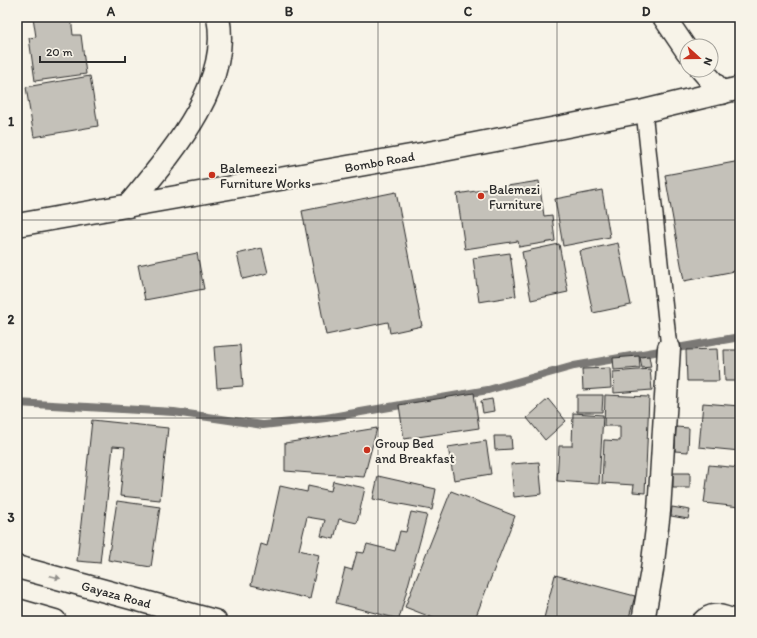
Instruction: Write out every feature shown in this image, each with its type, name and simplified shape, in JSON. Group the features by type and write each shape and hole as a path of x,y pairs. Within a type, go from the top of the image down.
{"main road":[{"path":"128,206 173,151 187,130 203,99 213,76 219,52 221,31 218,17"},
{"path":"664,17 679,39"},
{"path":"713,78 731,91"},
{"name":"Bombo Road","path":"17,224 439,151 644,111 731,91"},
{"path":"643,621 652,570 659,511 669,348"},
{"name":"Gayaza Road","path":"17,567 215,621"},
{"path":"17,610 55,621"}],"lane":[{"path":"644,111 669,348"},
{"path":"699,621 706,614 714,611 740,619"}],"building":[{"path":"33,17 71,17 73,35 81,35 86,74 35,81 29,38 36,37"},
{"path":"90,76 98,126 34,137 26,87"},
{"path":"740,161 740,270 684,281 665,175"},
{"path":"539,181 544,216 552,215 555,241 519,247 518,241 465,249 457,194"},
{"path":"602,190 610,237 563,246 555,199"},
{"path":"396,192 422,326 390,333 388,322 326,335 302,211"},
{"path":"618,243 631,305 593,313 580,251"},
{"path":"559,244 568,292 531,300 522,252"},
{"path":"262,248 268,273 243,279 237,254"},
{"path":"197,253 204,289 145,300 138,265"},
{"path":"510,253 516,296 479,302 473,258"},
{"path":"240,345 243,386 217,388 214,347"},
{"path":"717,349 719,381 687,381 686,350"},
{"path":"724,350 739,350 739,381 725,381"},
{"path":"639,356 640,368 614,370 613,358"},
{"path":"649,356 651,367 642,368 640,357"},
{"path":"610,368 611,388 583,390 582,369"},
{"path":"650,369 652,390 614,393 613,372"},
{"path":"474,393 479,428 404,439 399,405"},
{"path":"577,395 603,395 602,412 577,412"},
{"path":"605,395 649,397 645,493 633,492 634,485 602,483 604,440 620,441 620,426 604,426"},
{"path":"492,399 494,411 483,413 481,401"},
{"path":"548,399 566,421 545,440 527,418"},
{"path":"703,403 740,406 740,451 699,447"},
{"path":"573,413 603,415 599,484 557,481 559,446 572,446"},
{"path":"92,420 168,428 160,500 120,496 125,447 113,446 100,563 77,561"},
{"path":"676,427 689,428 688,452 675,451"},
{"path":"377,428 364,477 285,471 285,443"},
{"path":"494,436 511,436 512,449 495,450"},
{"path":"486,441 491,474 454,480 448,447"},
{"path":"539,462 542,494 514,497 511,464"},
{"path":"709,465 740,468 740,507 704,503"},
{"path":"673,473 690,473 690,488 673,488"},
{"path":"378,476 436,489 432,510 373,499"},
{"path":"333,481 365,488 357,523 339,519 334,539 321,536 325,520 307,517 299,550 319,555 310,599 251,585 261,544 267,546 280,486 307,492 308,486 331,491"},
{"path":"451,491 515,516 474,621 441,621 405,607"},
{"path":"117,501 160,507 151,567 108,560"},
{"path":"672,507 690,510 688,519 671,516"},
{"path":"411,512 427,515 399,619 336,603 345,568 352,570 357,552 364,553 367,544 395,551 400,531 406,532"},
{"path":"555,575 635,596 628,621 556,621 544,618"}],"waterway":[{"path":"17,403 174,412 263,425 326,418 488,390 574,366 740,337"}],"place":[{"name":"Balemeezi Furniture Works","path":"212,175"},
{"name":"Balemezi Furniture","path":"481,196"},
{"name":"Group Bed and Breakfast","path":"367,450"}]}
